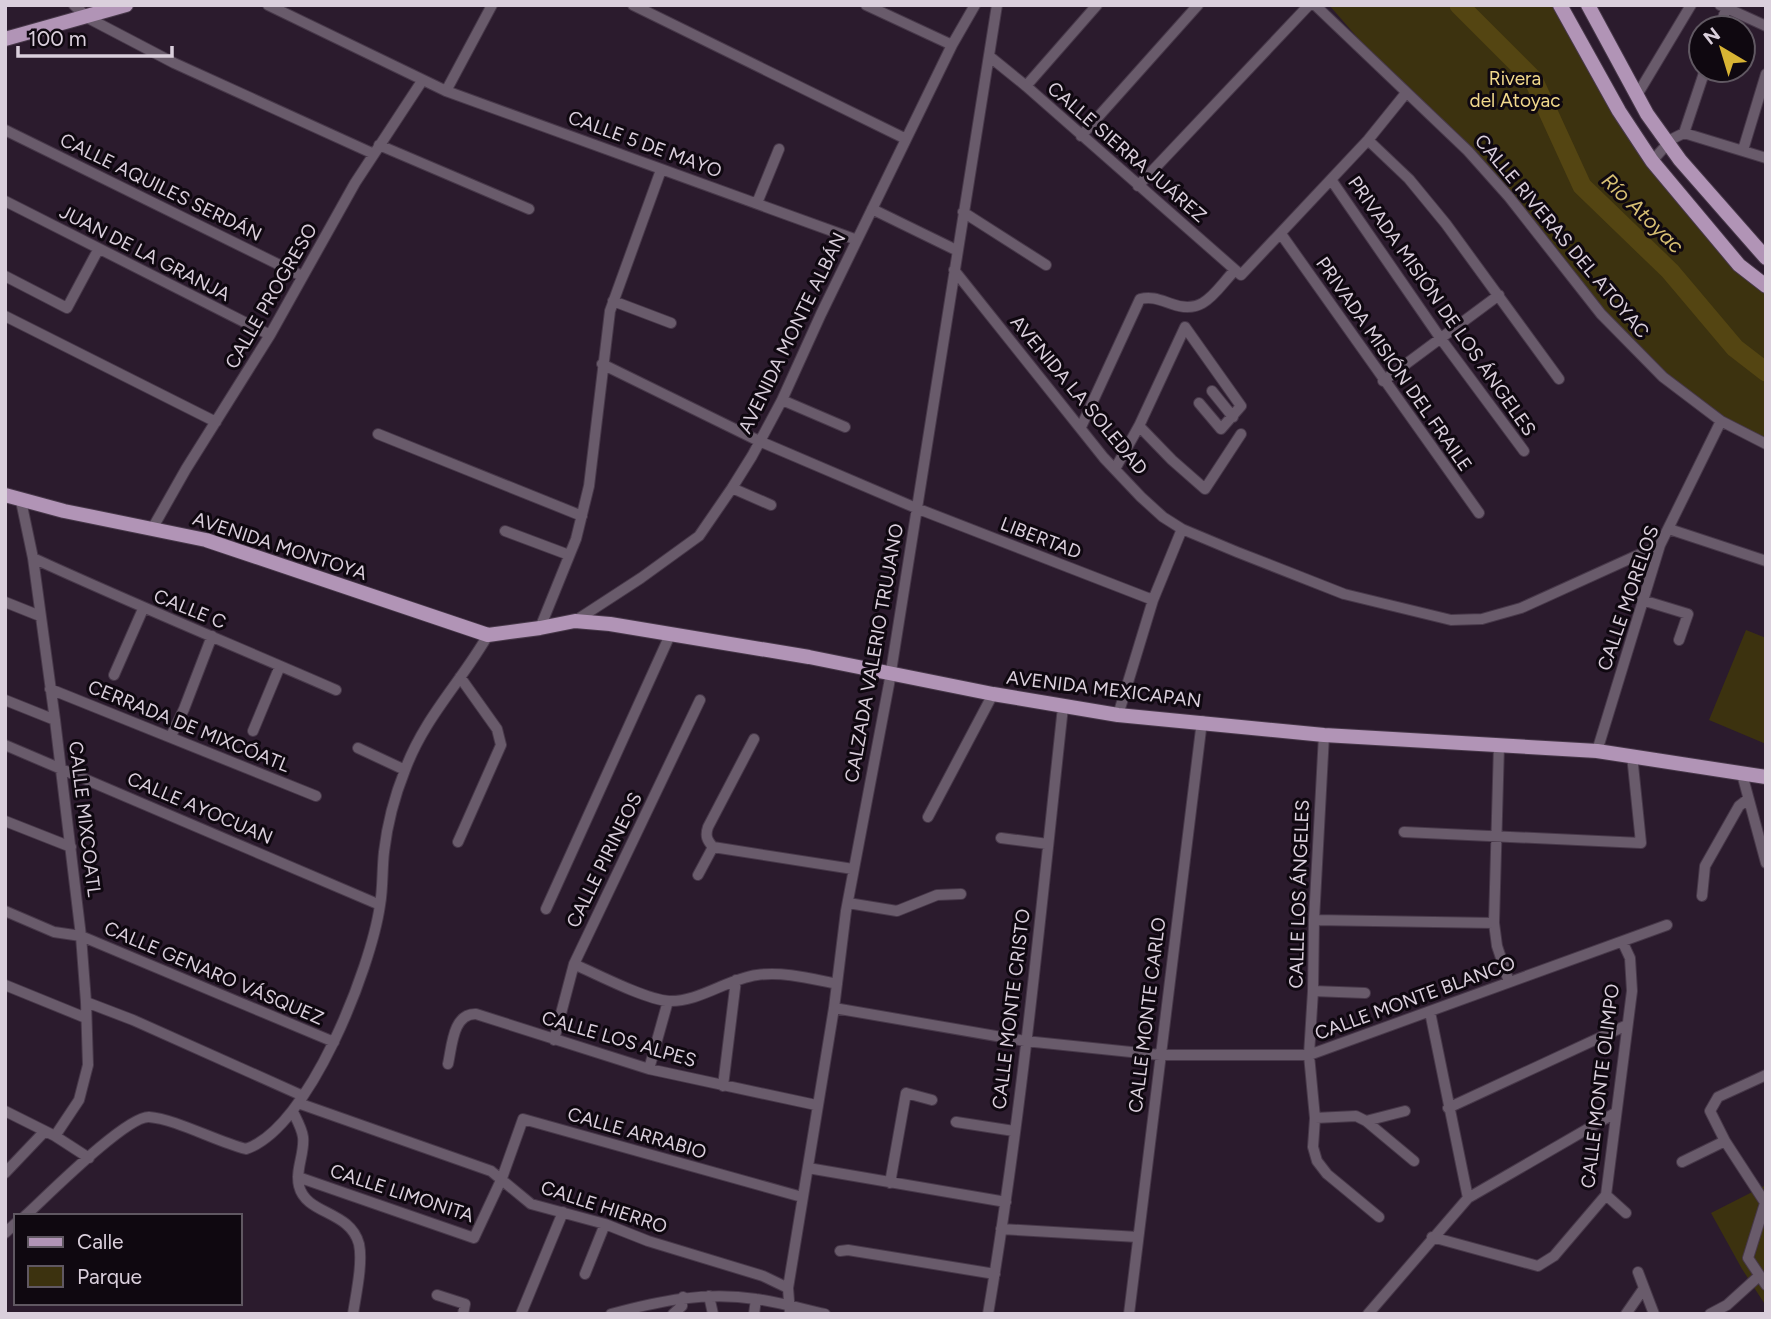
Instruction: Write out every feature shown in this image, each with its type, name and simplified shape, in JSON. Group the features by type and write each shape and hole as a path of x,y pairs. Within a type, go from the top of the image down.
{"main road":[{"path":"5,39 127,5"},
{"path":"1560,5 1619,111 1652,161 1739,265 1766,286"},
{"path":"1588,5 1637,95 1668,144 1766,258"},
{"path":"1619,111 1637,95"},
{"name":"AVENIDA MONTOYA","path":"5,495 21,501 206,540 488,635 575,621"},
{"name":"AVENIDA MEXICAPAN","path":"575,621 610,624 809,657 993,694 1118,715 1324,735 1597,751 1766,777"}],"street":[{"path":"74,5 88,18 174,63 377,150 529,209"},
{"name":"CALLE 5 DE MAYO","path":"268,5 446,91 857,240"},
{"path":"446,91 492,5"},
{"path":"633,5 906,139"},
{"path":"866,5 952,45"},
{"name":"AVENIDA MONTE ALBÁN","path":"575,621 699,536 733,488 782,400 906,139 952,45 975,5"},
{"name":"CALZADA VALERIO TRUJANO","path":"789,1310 788,1288 834,1008 853,869 890,674 997,5"},
{"path":"1026,86 1097,5"},
{"path":"1081,136 1198,5"},
{"path":"1138,186 1309,5"},
{"name":"CALLE RIVERAS DEL ATOYAC","path":"1315,5 1468,151 1625,340 1663,377 1721,421 1766,443"},
{"path":"1637,95 1691,5"},
{"path":"1725,6 1766,26"},
{"name":"CALLE SIERRA JUÁREZ","path":"989,57 1026,86 1238,273"},
{"path":"1743,150 1766,74"},
{"name":"CALLE PROGRESO","path":"152,529 186,469 270,335 377,150 422,81"},
{"path":"1684,134 1700,84"},
{"path":"1081,427 1140,299 1153,297 1182,307 1195,308 1203,304 1281,234 1332,181 1406,93"},
{"name":"CALLE AQUILES SERDÁN","path":"5,130 302,276"},
{"path":"1652,161 1672,139 1684,134 1766,158"},
{"path":"1368,140 1409,179 1446,224 1559,379"},
{"path":"757,203 779,149"},
{"path":"540,628 569,555 589,486 602,364 612,301 661,170"},
{"name":"PRIVADA MISIÓN DE LOS ÁNGELES","path":"1332,181 1441,339 1524,451"},
{"name":"JUAN DE LA GRANJA","path":"5,201 270,335"},
{"path":"872,209 957,250"},
{"path":"963,212 1046,265"},
{"name":"PRIVADA MISIÓN DEL FRAILE","path":"1281,234 1479,513"},
{"path":"5,276 67,308 99,250"},
{"name":"AVENIDA LA SOLEDAD","path":"954,270 1115,469 1148,504 1182,529 1344,594 1451,620 1482,619 1521,608 1660,545"},
{"path":"1383,381 1499,295"},
{"path":"612,301 671,323"},
{"path":"5,316 216,422"},
{"path":"1115,469 1139,426 1185,327 1241,406 1221,429 1199,403"},
{"name":"LIBERTAD","path":"602,364 760,441 916,508 1153,600"},
{"path":"1212,391 1233,417"},
{"path":"782,400 845,427"},
{"name":"CALLE MORELOS","path":"1597,751 1660,545 1721,421"},
{"path":"1139,426 1205,489 1241,434"},
{"path":"379,434 582,516"},
{"path":"733,488 771,505"},
{"name":"CALLE MIXCOATL","path":"5,1172 50,1133 79,1100 88,1065 81,936 71,847 33,558 21,501"},
{"path":"1118,715 1153,600 1182,529"},
{"path":"1669,529 1766,561"},
{"path":"505,531 569,555"},
{"name":"CALLE C","path":"33,558 144,609 336,690"},
{"path":"1642,600 1688,614 1679,640"},
{"path":"5,602 40,616"},
{"path":"114,675 144,609"},
{"path":"26,1214 136,1119 148,1117 164,1120 246,1149 268,1138 298,1104 334,1042 372,942 380,905 384,849 405,770 424,726 488,635"},
{"path":"546,909 670,635"},
{"path":"171,736 212,636"},
{"path":"253,731 280,666"},
{"path":"458,842 501,745 497,729 460,677"},
{"name":"CERRADA DE MIXCÓATL","path":"50,689 316,796"},
{"path":"928,817 993,694"},
{"path":"5,700 55,720"},
{"name":"CALLE PIRINEOS","path":"554,1040 574,964 701,700"},
{"name":"CALLE MONTE CRISTO","path":"988,1314 1006,1202 1063,707"},
{"name":"CALLE MONTE CARLO","path":"1129,1314 1202,722"},
{"name":"CALLE LOS ÁNGELES","path":"1324,735 1309,1055 1315,1118 1313,1147 1317,1161 1327,1174 1379,1217"},
{"path":"754,739 708,827 708,841 713,847 853,869"},
{"name":"CALLE AYOCUAN","path":"5,745 380,905"},
{"path":"1499,745 1494,923 1497,946 1509,982"},
{"path":"359,748 405,770"},
{"path":"1404,832 1641,843 1632,755"},
{"path":"1742,774 1766,863"},
{"path":"1702,895 1705,866 1739,806 1748,799"},
{"path":"5,821 71,847"},
{"path":"1001,838 1048,844"},
{"path":"698,875 713,847"},
{"path":"848,903 897,911 936,895 961,894"},
{"name":"CALLE GENARO VÁSQUEZ","path":"5,911 54,932 81,936 334,1042"},
{"path":"1314,920 1494,923"},
{"name":"CALLE MONTE BLANCO","path":"834,1008 1025,1041 1160,1055 1309,1055 1667,925"},
{"name":"CALLE MONTE OLIMPO","path":"1432,1237 1538,1266 1554,1256 1606,1195 1632,991 1630,958 1623,943"},
{"path":"574,964 630,989 668,1001 693,996 758,974 795,976 837,984"},
{"path":"723,1086 736,980"},
{"path":"5,985 86,1018"},
{"path":"1313,991 1365,993"},
{"path":"649,1069 668,1001"},
{"name":"CALLE HIERRO","path":"86,1002 133,1020 298,1104 491,1171 531,1204 605,1224 648,1241 763,1276 788,1288"},
{"path":"1430,1012 1468,1198"},
{"name":"CALLE LOS ALPES","path":"449,1064 457,1026 463,1017 476,1014 649,1069 816,1105"},
{"path":"1448,1108 1628,1025"},
{"path":"1710,1314 1763,1280 1748,1258 1765,1200 1726,1141 1710,1111 1718,1097 1766,1075"},
{"path":"890,1184 906,1093 932,1100"},
{"path":"298,1104 303,1135 299,1188 308,1200 345,1221 355,1234 360,1256 353,1314"},
{"path":"5,1111 50,1133 89,1158"},
{"path":"1366,1121 1405,1111"},
{"path":"1368,1314 1468,1198 1615,1113"},
{"path":"1315,1118 1356,1116 1366,1121 1414,1161"},
{"name":"CALLE ARRABIO","path":"502,1178 523,1119 802,1197"},
{"path":"956,1122 1014,1130"},
{"path":"1682,1163 1726,1141"},
{"path":"807,1168 1006,1202"},
{"name":"CALLE LIMONITA","path":"298,1177 474,1238 502,1178"},
{"path":"1606,1195 1626,1213"},
{"path":"521,1314 563,1212"},
{"path":"585,1274 605,1224"},
{"path":"1001,1228 1138,1237"},
{"path":"844,1250 995,1274"},
{"path":"1638,1272 1654,1314"},
{"path":"1626,1314 1644,1288"},
{"path":"437,1295 465,1304 463,1314"},
{"path":"611,1314 683,1297 709,1296 756,1299 789,1310 825,1314"},
{"path":"709,1296 713,1314"},
{"path":"673,1314 682,1306 683,1297"},
{"path":"754,1314 756,1299"}],"green space":[{"name":"Rivera del Atoyac","path":"1329,5 1560,5 1652,161 1766,284 1766,444 1721,421 1625,340 1509,197 1405,92"},
{"path":"1746,630 1766,638 1766,744 1709,720"},
{"path":"1766,1185 1766,1306 1711,1213"}],"waterway":[{"name":"Río Atoyac","path":"1459,5 1533,79 1582,186 1670,271 1735,348 1766,372"}]}
